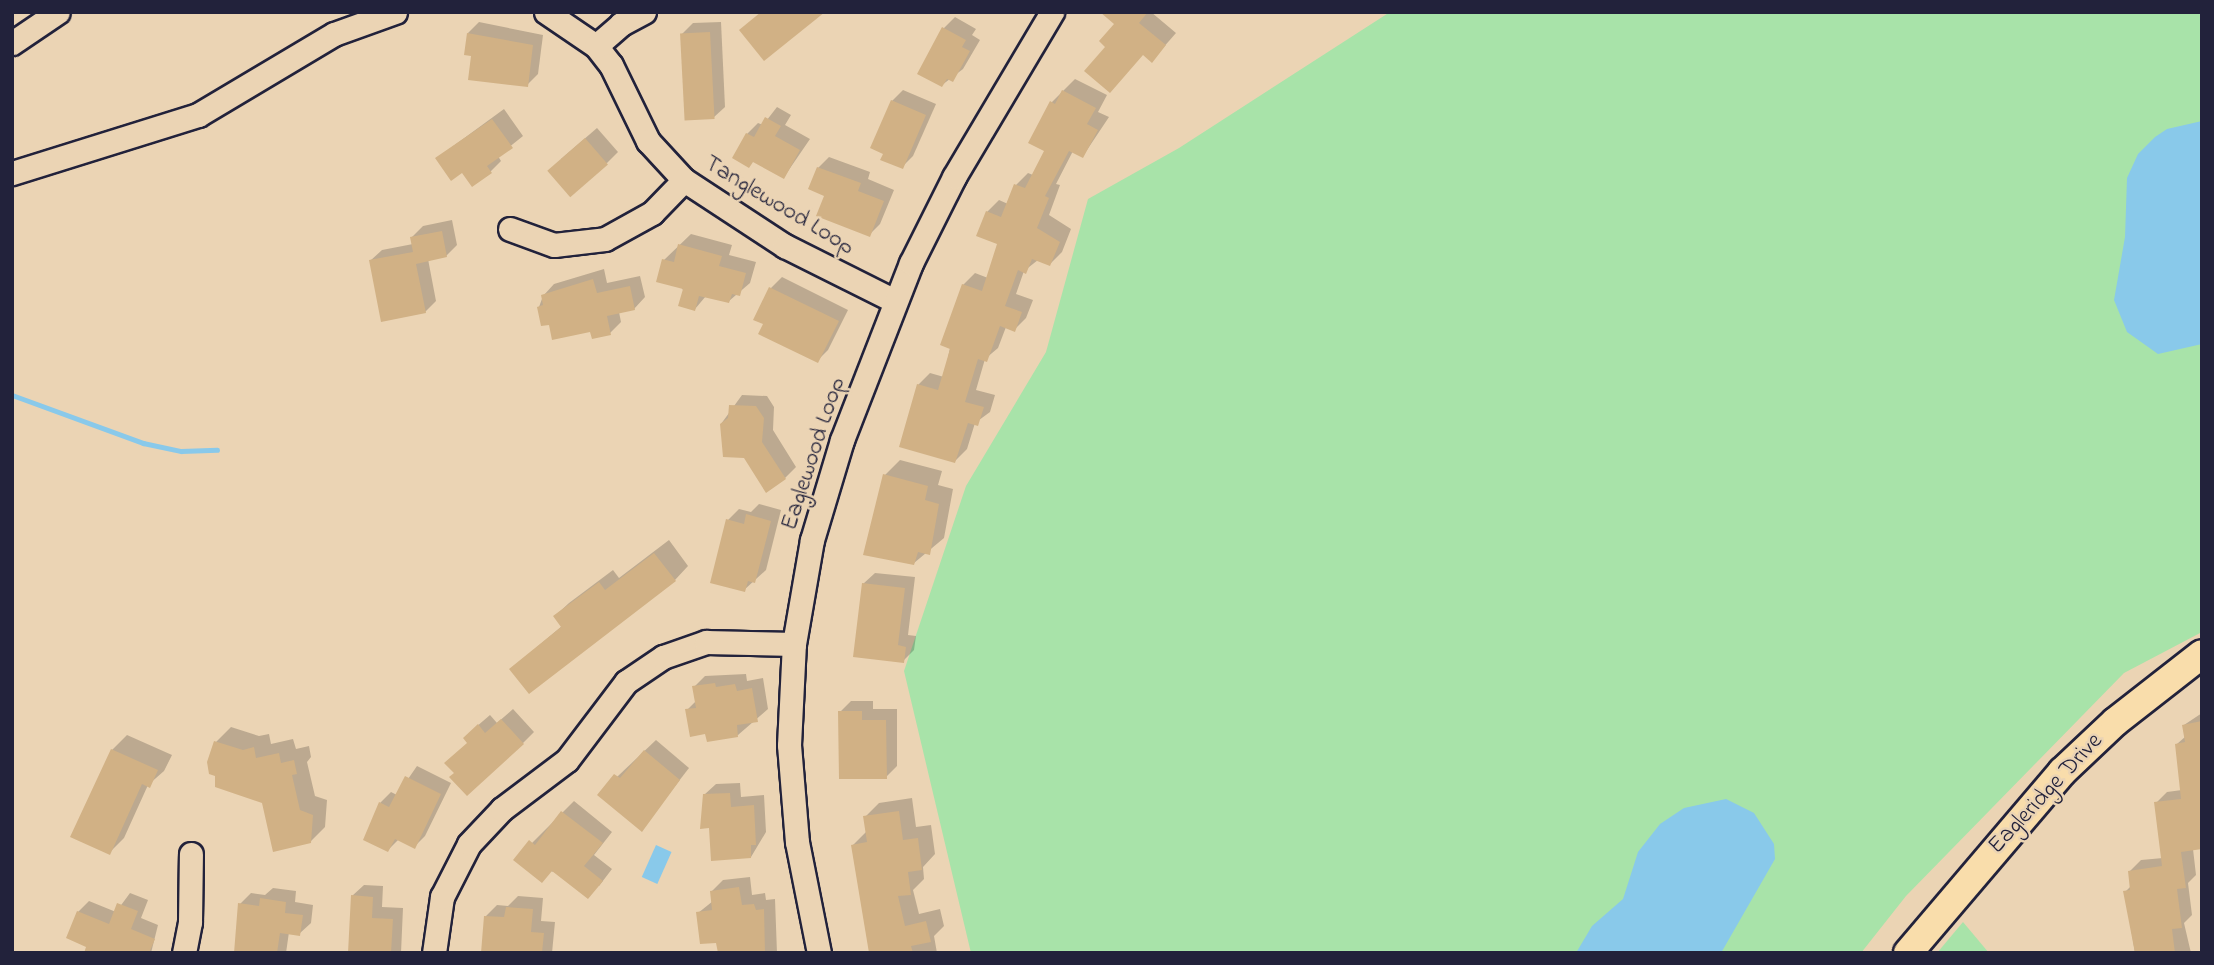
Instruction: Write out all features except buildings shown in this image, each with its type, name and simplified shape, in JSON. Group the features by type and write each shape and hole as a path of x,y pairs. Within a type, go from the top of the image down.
{"main road":[{"name":"Eagleridge Drive","path":"1908,953 2062,772 2115,722 2202,654"}],"street":[{"path":"12,43 58,12"},
{"path":"12,173 198,115 334,34 395,12"},
{"name":"Tanglewood Loop","path":"546,12 596,46 611,65 648,141 684,180 785,246 895,301"},
{"path":"596,46 621,24 644,12"},
{"name":"Eaglewood Loop","path":"819,953 802,878 791,790 794,644 810,549 829,478 895,301 954,177 1052,12"},
{"path":"510,229 554,245 605,239 652,213 684,180"},
{"path":"434,953 442,897 469,844 502,809 567,760 626,682 663,657 706,642 794,644"},
{"path":"184,953 190,922 191,854"}],"green space":[{"path":"1390,12 2202,12 2202,632 2124,673 1906,896 1861,953 971,953 904,671 966,486 1046,352 1088,199 1179,148"},
{"path":"1963,922 1989,953 1937,953"}],"water":[{"path":"2202,121 2202,344 2158,354 2127,332 2114,300 2125,237 2127,178 2138,154 2155,137 2167,129"},
{"path":"1726,799 1754,813 1774,844 1775,859 1721,953 1576,953 1592,926 1623,899 1638,852 1660,824 1684,808"},
{"path":"656,845 672,852 657,884 642,877"}],"waterway":[{"path":"12,395 143,443 181,451 217,450"}]}
